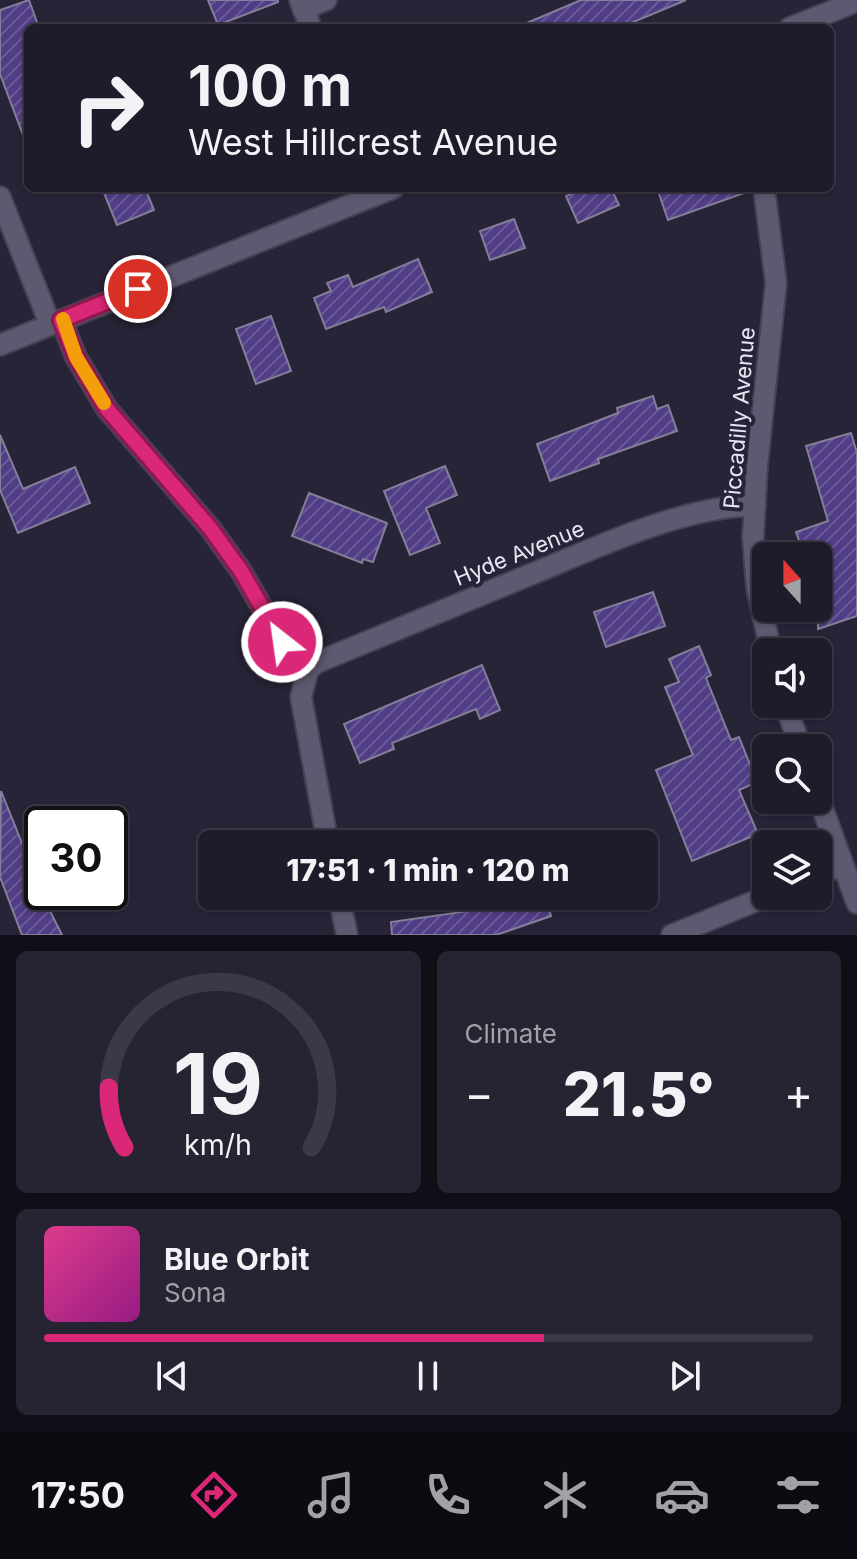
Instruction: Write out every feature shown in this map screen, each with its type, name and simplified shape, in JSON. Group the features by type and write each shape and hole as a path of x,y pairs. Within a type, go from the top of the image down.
{"street":[{"path":"305,12 326,0"},
{"path":"800,24 857,1"},
{"path":"0,345 375,192"},
{"name":"Piccadilly Avenue","path":"765,192 776,283 753,537 757,588 768,638"},
{"path":"0,197 56,322 107,409 210,528 241,571 282,642 308,669 301,697 302,710 325,830"},
{"name":"Hyde Avenue","path":"308,669 627,535 708,511 735,505 755,506"},
{"path":"824,814 857,903"},
{"path":"832,869 842,865"},
{"path":"672,935 752,902"},
{"path":"342,910 347,935"}],"building":[{"path":"29,0 38,24 24,24 24,138 0,74 0,10"},
{"path":"208,0 278,0 278,2 218,24"},
{"path":"581,0 686,0 629,24 524,24"},
{"path":"147,192 154,210 117,225 104,193"},
{"path":"576,192 613,192 619,205 578,223 566,196"},
{"path":"658,192 747,192 668,220"},
{"path":"514,219 525,248 490,260 480,231"},
{"path":"418,259 432,292 386,312 384,307 326,329 314,298 331,291 327,283 348,275 353,287"},
{"path":"271,316 291,371 256,384 236,329"},
{"path":"653,396 657,409 668,405 677,431 598,459 599,463 550,481 537,444 618,413 617,408"},
{"path":"851,433 857,453 857,616 818,629 818,622 832,622 832,542 800,542 796,532 828,521 806,446"},
{"path":"0,435 23,489 75,467 90,503 18,533 0,490"},
{"path":"445,466 457,495 426,508 440,543 410,555 384,491"},
{"path":"309,493 387,523 373,562 363,559 362,563 292,536"},
{"path":"653,592 665,626 606,647 594,612"},
{"path":"699,646 711,675 706,678 731,740 739,737 752,770 752,784 739,790 756,830 752,830 752,836 692,861 656,770 693,755 665,687 679,682 669,659"},
{"path":"482,665 500,710 480,719 476,709 392,743 394,749 360,763 344,724"},
{"path":"1,791 24,848 24,910 50,910 62,935 22,935 0,877"},
{"path":"476,910 549,910 551,916 496,935 392,935 391,922"}],"slow traffic":[{"path":"63,319 76,357 104,403"}],"route":[{"path":"138,289 61,320 76,357 117,422 210,528 241,571 282,642"}]}
